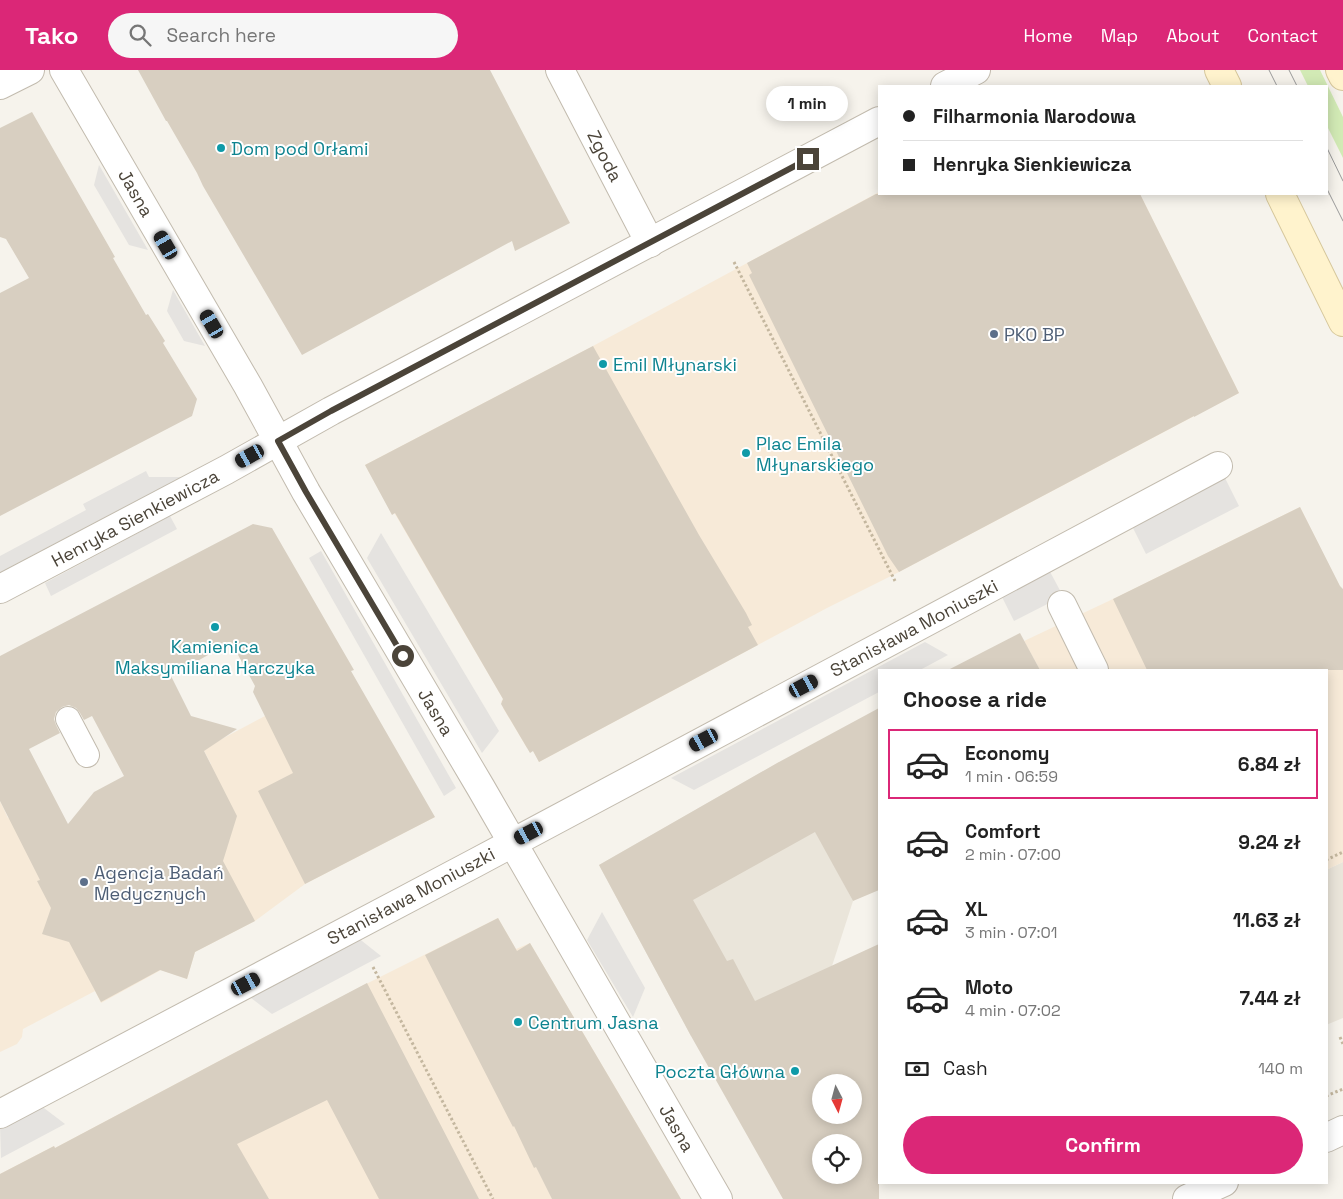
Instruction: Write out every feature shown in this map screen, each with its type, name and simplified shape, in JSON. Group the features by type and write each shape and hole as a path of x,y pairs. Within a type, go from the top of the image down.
{"main road":[{"path":"1219,70 1226,85"},
{"path":"1340,70 1343,76"},
{"path":"1280,195 1343,322"}],"street":[{"path":"0,85 30,70"},
{"name":"Jasna","path":"64,70 243,378 330,533 512,842 718,1199"},
{"name":"Zgoda","path":"560,70 650,243"},
{"path":"947,85 976,70"},
{"name":"Henryka Sienkiewicza","path":"0,589 226,470 331,411 878,122"},
{"name":"Stanisława Moniuszki","path":"0,1114 1218,466"},
{"path":"1062,606 1094,669"},
{"path":"1328,1137 1343,1130"}],"lane":[{"path":"68,719 87,755"}],"path":[{"path":"734,262 895,580"},
{"path":"1328,859 1343,852"},
{"path":"374,967 493,1199"},
{"path":"1340,1037 1343,1044"},
{"path":"1328,1095 1343,1088"}],"shaded area":[{"path":"99,165 148,250 129,245 94,185"},
{"path":"878,193 878,195 1140,195 1239,393 827,608 539,762 533,751 527,748 503,708 504,704 501,702 503,699 365,465 593,346"},
{"path":"173,290 205,346 184,341 167,311"},
{"path":"146,471 149,477 182,477 0,572 0,556 86,510 83,504"},
{"path":"1224,476 1239,506 1146,554 1131,524"},
{"path":"1300,507 1343,593 1343,862 1328,869 1328,669 1039,669 1024,641"},
{"path":"170,516 177,529 51,596 45,583"},
{"path":"381,533 499,731 482,753 367,558"},
{"path":"321,551 456,788 444,796 309,558"},
{"path":"1048,568 1063,596 1014,621 1000,593"},
{"path":"925,642 948,655 922,669 878,669 878,693 694,790 671,778"},
{"path":"265,716 435,817 305,884 255,921 195,952 187,979 161,970 101,1003 95,991 23,1029 22,1037 17,1044 0,1052 0,801 8,818 10,818 34,858 211,764 203,749"},
{"path":"779,762 853,901 832,966 691,1036 599,865"},
{"path":"1343,862 1343,1018 1328,1024 1328,869"},
{"path":"602,912 645,988 633,1017 587,940"},
{"path":"498,918 516,949 530,943 681,1199 0,1199 0,1174 54,1146 55,1148 366,984"},
{"path":"357,937 381,956 272,1014 247,995"},
{"path":"40,1105 65,1124 1,1158 0,1126"}],"green space":[{"path":"1300,70 1320,70 1327,85 1308,85"},
{"path":"1328,86 1343,117 1343,158 1328,128"}],"building":[{"path":"138,70 490,70 570,223 515,251 512,241 302,355 203,186"},
{"path":"32,112 115,257 113,258 146,315 148,314 165,341 163,343 197,399 192,416 0,516 0,293 29,278 6,239 0,237 0,128"},
{"name":"PKO BP","path":"876,194 1140,195 1239,393 899,572 888,556 749,275 752,273 747,263"},
{"path":"593,346 699,535 746,613 752,625 748,627 758,645 539,762 533,751 530,753 501,704 503,699 395,513 392,515 365,465"},
{"path":"1300,507 1343,589 1343,670 1147,669 1113,599"},
{"path":"253,524 272,528 354,670 351,671 435,817 305,884 258,791 293,773 253,692 255,686 231,642 171,676 191,716 237,729 204,751 237,816 223,861 255,921 195,952 187,979 160,970 101,1002 69,942 42,934 51,908 37,881 40,880 0,801 0,656","holes":["69,705 76,708 84,720 92,716 124,776 94,792 68,824 29,749 60,733 54,719 56,712 62,707"]},
{"path":"1020,633 1039,669 950,669"},
{"path":"878,709 878,890 853,901 815,832 693,900 727,961 733,959 755,1001 878,944 879,1199 783,1199 691,1036 599,865 779,762"},
{"name":"Centrum Jasna","path":"498,918 517,951 530,943 681,1199 552,1199 536,1167 534,1168 425,955"},
{"path":"367,983 479,1199 379,1199 327,1100 237,1144 269,1199 0,1199 0,1174 54,1146 55,1148"}],"tram line":[{"path":"1269,70 1276,85"},
{"path":"1289,70 1296,85"},
{"path":"1328,150 1343,181"},
{"path":"1328,191 1343,221"}],"place":[{"name":"Dom pod Orłami","path":"221,148"},
{"name":"PKO BP","path":"994,334"},
{"name":"Emil Młynarski","path":"603,364"},
{"name":"Plac Emila Młynarskiego","path":"746,453"},
{"name":"Kamienica Maksymiliana Harczyka","path":"215,627"},
{"name":"Agencja Badań Medycznych","path":"84,882"},
{"name":"Centrum Jasna","path":"518,1022"},
{"name":"Poczta Główna","path":"795,1071"}],"route":[{"path":"403,656 278,441 331,411 808,159"}]}
